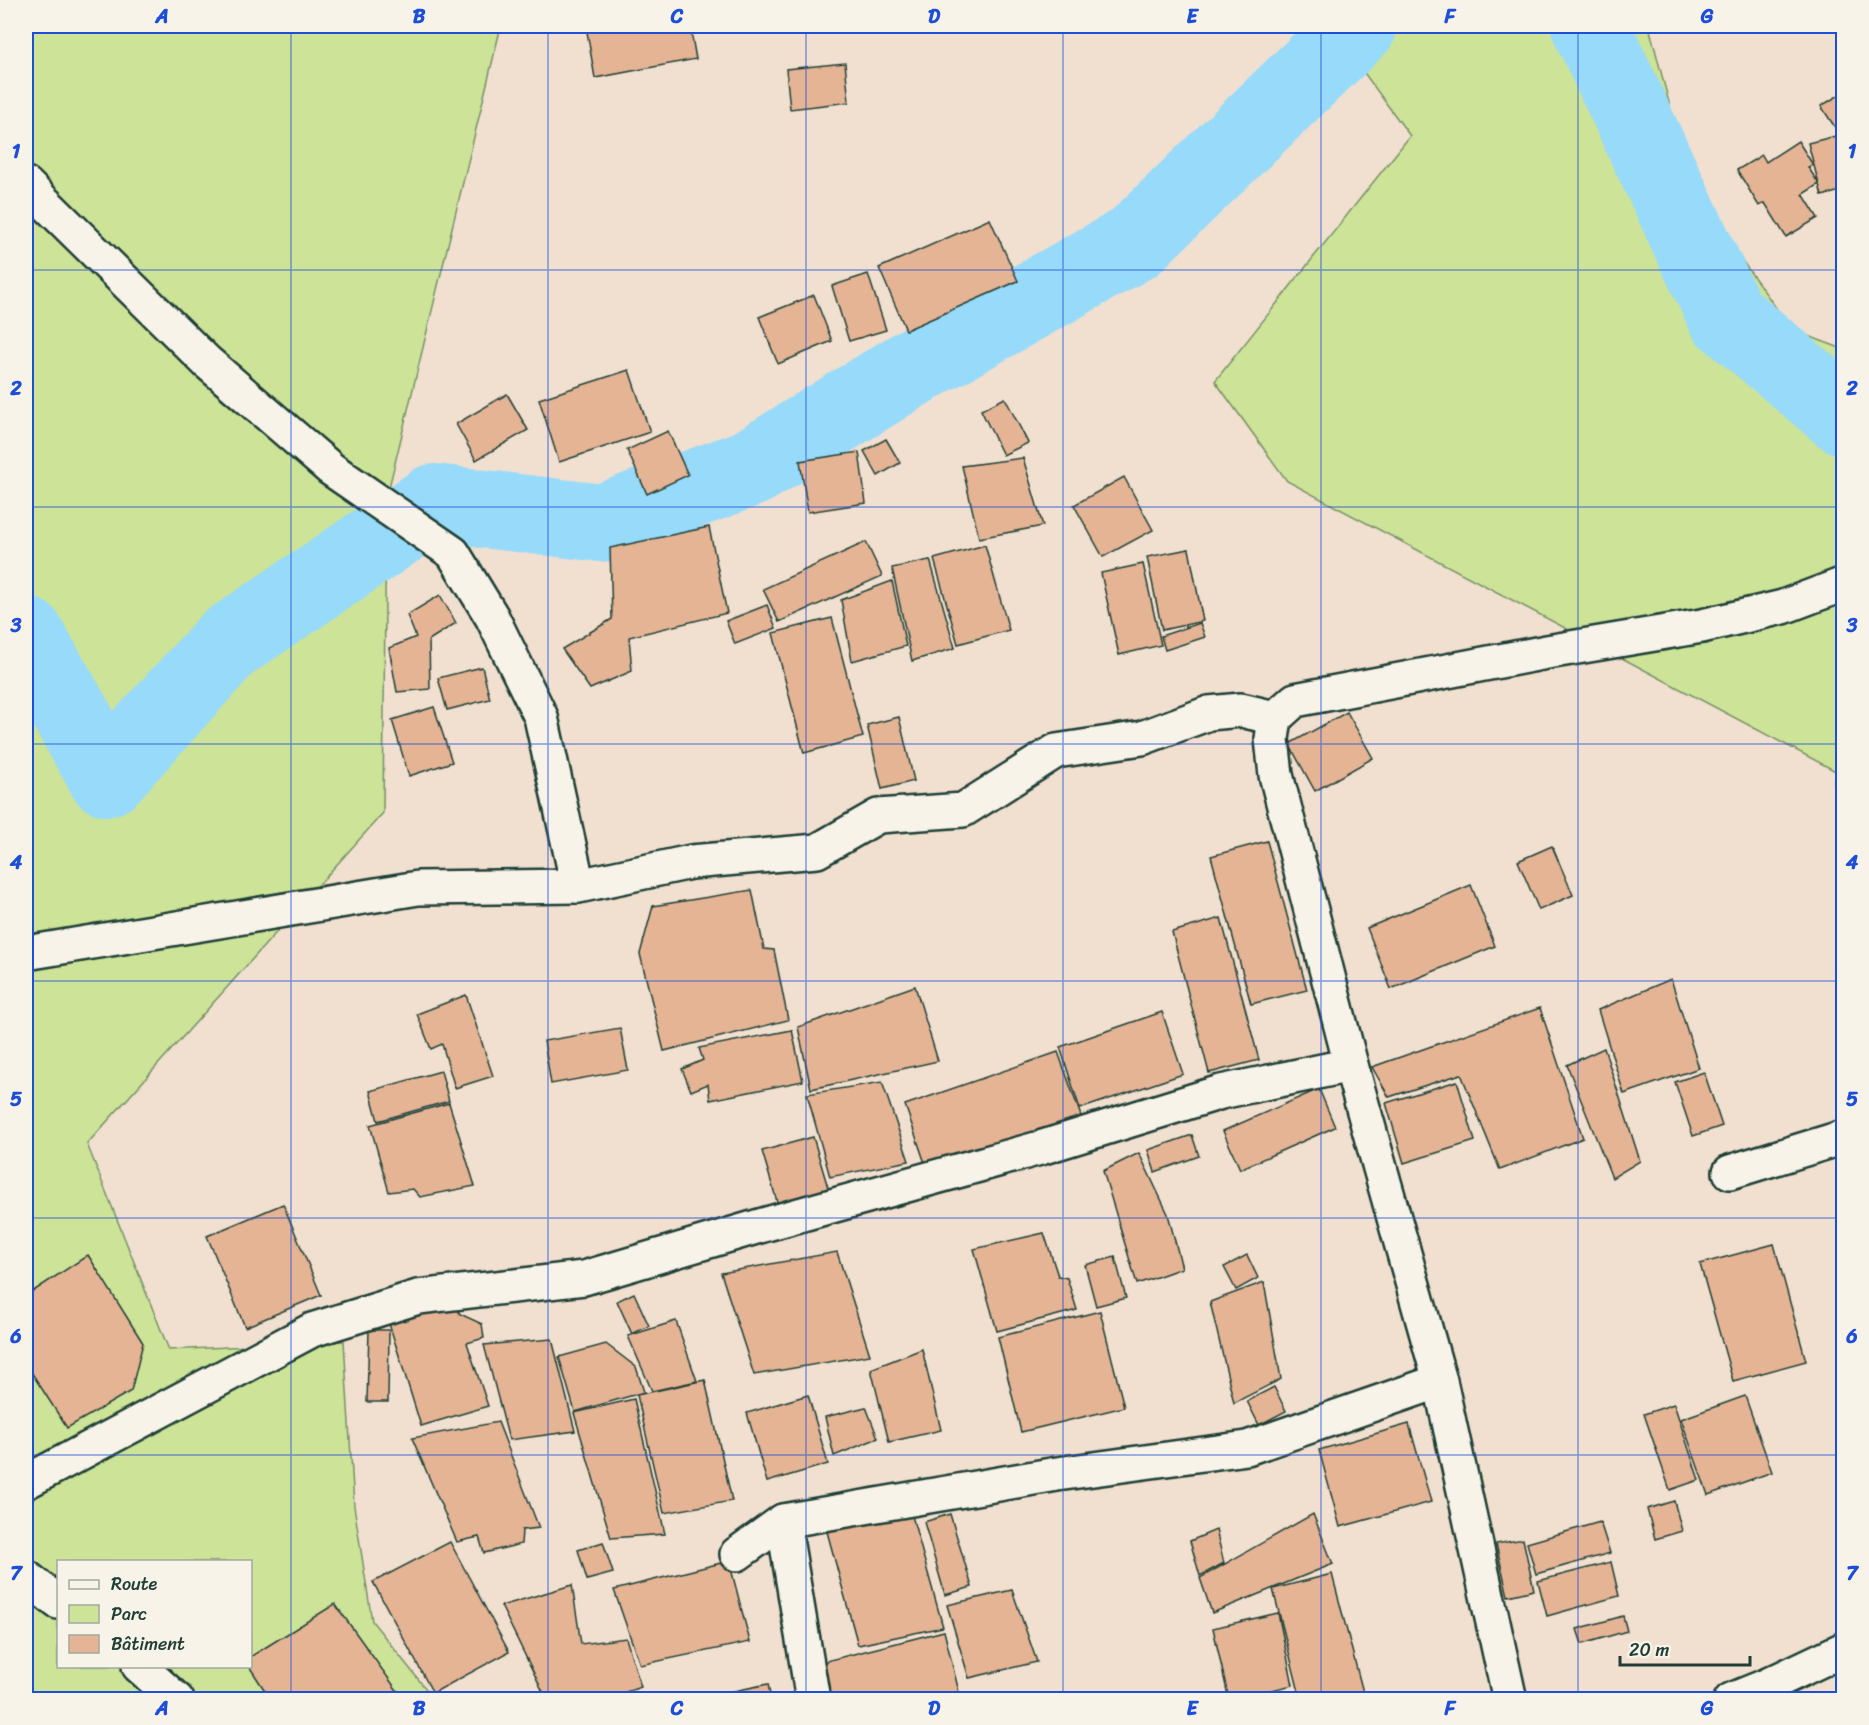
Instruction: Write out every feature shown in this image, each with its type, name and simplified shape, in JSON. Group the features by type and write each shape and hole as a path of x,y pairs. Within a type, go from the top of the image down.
{"street":[{"path":"26,184 207,362 332,469 453,553 492,617 542,717 578,886"},
{"path":"1510,1700 1440,1381 1351,1065 1276,775 1272,739 1275,718 1295,700 1547,652 1702,626 1783,607 1844,584"},
{"path":"26,953 418,888 578,886 691,862 816,851 878,816 963,810 1056,751 1143,738 1209,713 1241,710 1275,718"},
{"path":"26,1482 312,1330 418,1297 584,1278 763,1225 1040,1148 1221,1092 1351,1065"},
{"path":"1730,1172 1844,1137"},
{"path":"737,1554 783,1521 1057,1473 1247,1448 1440,1381"},
{"path":"783,1521 813,1700"},
{"path":"26,1577 57,1601"},
{"path":"1731,1700 1844,1649"},
{"path":"142,1668 177,1700"}],"green space":[{"path":"26,26 501,26 386,500 383,813 87,1144 169,1350 344,1341 354,1506 372,1621 434,1699 26,1700"},
{"path":"1330,26 1649,26 1692,191 1792,330 1843,349 1843,775 1287,481 1215,381 1410,136"}],"building":[{"path":"586,26 690,26 696,59 595,78"},
{"path":"845,63 849,102 790,109 786,69"},
{"path":"1844,92 1844,141 1821,106"},
{"path":"1836,136 1844,165 1844,190 1822,196 1808,143"},
{"path":"1798,141 1813,165 1808,167 1819,184 1803,194 1818,218 1786,237 1765,203 1759,206 1737,170 1762,155 1766,162"},
{"path":"990,219 1018,281 906,330 879,268"},
{"path":"868,274 886,330 849,341 832,286"},
{"path":"814,295 832,341 778,364 759,317"},
{"path":"629,370 650,432 559,462 539,399"},
{"path":"507,394 528,430 476,460 456,424"},
{"path":"1005,398 1028,443 1003,455 981,410"},
{"path":"668,431 688,475 647,494 627,450"},
{"path":"886,439 900,463 878,476 864,451"},
{"path":"859,452 866,503 808,512 800,461"},
{"path":"1023,458 1043,526 979,538 962,466"},
{"path":"1124,477 1153,530 1103,557 1074,505"},
{"path":"709,527 727,613 629,637 632,671 590,689 562,649 612,619 610,548"},
{"path":"866,542 882,576 779,622 763,589"},
{"path":"985,545 1009,630 958,644 934,559"},
{"path":"1189,549 1203,621 1162,630 1147,557"},
{"path":"930,560 955,648 912,661 892,568"},
{"path":"1143,564 1161,645 1119,655 1101,573"},
{"path":"892,581 906,646 852,661 841,600"},
{"path":"440,595 456,623 429,640 430,689 397,692 389,648 416,637 407,615"},
{"path":"767,605 776,628 735,644 726,621"},
{"path":"832,618 863,737 804,753 773,633"},
{"path":"1200,623 1205,637 1165,650 1161,636"},
{"path":"482,667 490,699 447,710 438,678"},
{"path":"434,707 452,762 409,776 392,720"},
{"path":"1347,712 1373,758 1315,791 1289,744"},
{"path":"899,717 914,781 882,789 867,725"},
{"path":"1267,841 1307,990 1251,1004 1211,856"},
{"path":"1552,846 1573,895 1539,910 1518,861"},
{"path":"1471,885 1495,946 1391,989 1367,928"},
{"path":"752,890 764,949 774,950 788,1020 664,1051 640,954 653,906"},
{"path":"1221,918 1259,1060 1209,1073 1172,932"},
{"path":"1671,979 1699,1068 1624,1094 1598,1010"},
{"path":"915,986 938,1061 811,1089 798,1027"},
{"path":"466,995 493,1076 455,1088 442,1044 431,1049 417,1014"},
{"path":"1540,1008 1583,1138 1500,1170 1461,1074 1389,1097 1372,1067"},
{"path":"1162,1012 1183,1074 1080,1109 1060,1047"},
{"path":"620,1028 628,1070 551,1084 544,1041"},
{"path":"792,1030 803,1081 710,1100 708,1084 691,1091 682,1069 703,1060 699,1048"},
{"path":"1604,1048 1640,1161 1612,1178 1567,1065"},
{"path":"1058,1052 1081,1116 927,1169 905,1105"},
{"path":"441,1071 449,1101 378,1121 370,1091"},
{"path":"1704,1072 1722,1126 1693,1136 1675,1082"},
{"path":"1457,1081 1475,1141 1404,1163 1386,1103"},
{"path":"882,1082 909,1161 830,1177 807,1094"},
{"path":"1319,1089 1335,1127 1240,1169 1223,1131"},
{"path":"449,1103 475,1186 420,1197 413,1189 389,1192 370,1125"},
{"path":"1192,1135 1199,1156 1155,1172 1148,1150"},
{"path":"813,1137 829,1191 778,1205 762,1151"},
{"path":"1139,1153 1168,1214 1182,1268 1137,1284 1103,1171"},
{"path":"283,1204 321,1295 245,1327 207,1236"},
{"path":"1044,1233 1058,1276 1067,1278 1077,1310 997,1331 974,1249"},
{"path":"1774,1244 1806,1361 1733,1381 1700,1264"},
{"path":"837,1252 870,1355 754,1375 721,1273"},
{"path":"88,1255 143,1343 131,1391 67,1428 26,1364 26,1296"},
{"path":"1247,1255 1258,1278 1236,1290 1224,1267"},
{"path":"1115,1257 1126,1298 1096,1306 1085,1265"},
{"path":"1264,1282 1281,1379 1234,1403 1210,1302"},
{"path":"634,1293 649,1326 632,1334 617,1301"},
{"path":"450,1298 460,1314 482,1324 484,1338 467,1343 488,1406 421,1426 387,1317"},
{"path":"1100,1311 1124,1407 1021,1432 998,1337"},
{"path":"676,1321 697,1381 652,1391 628,1336"},
{"path":"369,1330 389,1330 388,1402 367,1402"},
{"path":"552,1339 575,1431 509,1440 484,1345"},
{"path":"606,1344 636,1367 644,1392 575,1412 559,1357"},
{"path":"922,1349 941,1430 889,1442 871,1369"},
{"path":"705,1380 732,1501 664,1513 637,1395"},
{"path":"1274,1387 1286,1411 1259,1425 1247,1401"},
{"path":"808,1395 828,1464 767,1482 747,1413"},
{"path":"1745,1396 1772,1472 1708,1495 1681,1419"},
{"path":"634,1399 665,1534 611,1538 574,1413"},
{"path":"1674,1404 1699,1480 1670,1490 1644,1414"},
{"path":"866,1407 878,1438 834,1456 825,1417"},
{"path":"498,1422 539,1528 522,1530 521,1544 484,1553 479,1537 457,1542 412,1438"},
{"path":"1409,1424 1431,1502 1340,1527 1319,1450"},
{"path":"1674,1501 1682,1531 1655,1539 1647,1509"},
{"path":"909,1505 943,1627 858,1645 826,1528"},
{"path":"950,1514 972,1587 945,1595 924,1522"},
{"path":"1313,1514 1333,1564 1212,1613 1200,1578"},
{"path":"1600,1522 1610,1553 1536,1574 1527,1543"},
{"path":"1216,1530 1224,1563 1200,1576 1190,1541"},
{"path":"1523,1539 1534,1590 1508,1596 1496,1544"},
{"path":"450,1542 509,1652 433,1693 373,1582"},
{"path":"603,1542 613,1573 587,1580 578,1550"},
{"path":"729,1561 750,1642 640,1665 614,1590"},
{"path":"1611,1562 1619,1596 1547,1616 1538,1581"},
{"path":"1332,1574 1365,1700 1301,1700 1273,1589"},
{"path":"572,1585 581,1644 626,1638 641,1687 602,1700 547,1700 501,1606"},
{"path":"1012,1590 1037,1662 969,1678 947,1605"},
{"path":"335,1604 404,1700 271,1700 250,1668 252,1656"},
{"path":"1278,1613 1293,1685 1229,1700 1213,1628"},
{"path":"1623,1616 1627,1631 1582,1644 1577,1629"},
{"path":"944,1631 961,1700 831,1700 822,1662"},
{"path":"768,1684 771,1700 691,1700"}],"waterway":[{"path":"26,636 107,777 227,644 434,503 602,523 752,467 917,365 1134,243 1358,26"},
{"path":"1590,26 1726,316 1844,416"},
{"path":"1840,781 1844,811"},
{"path":"1840,969 1844,968"}]}
